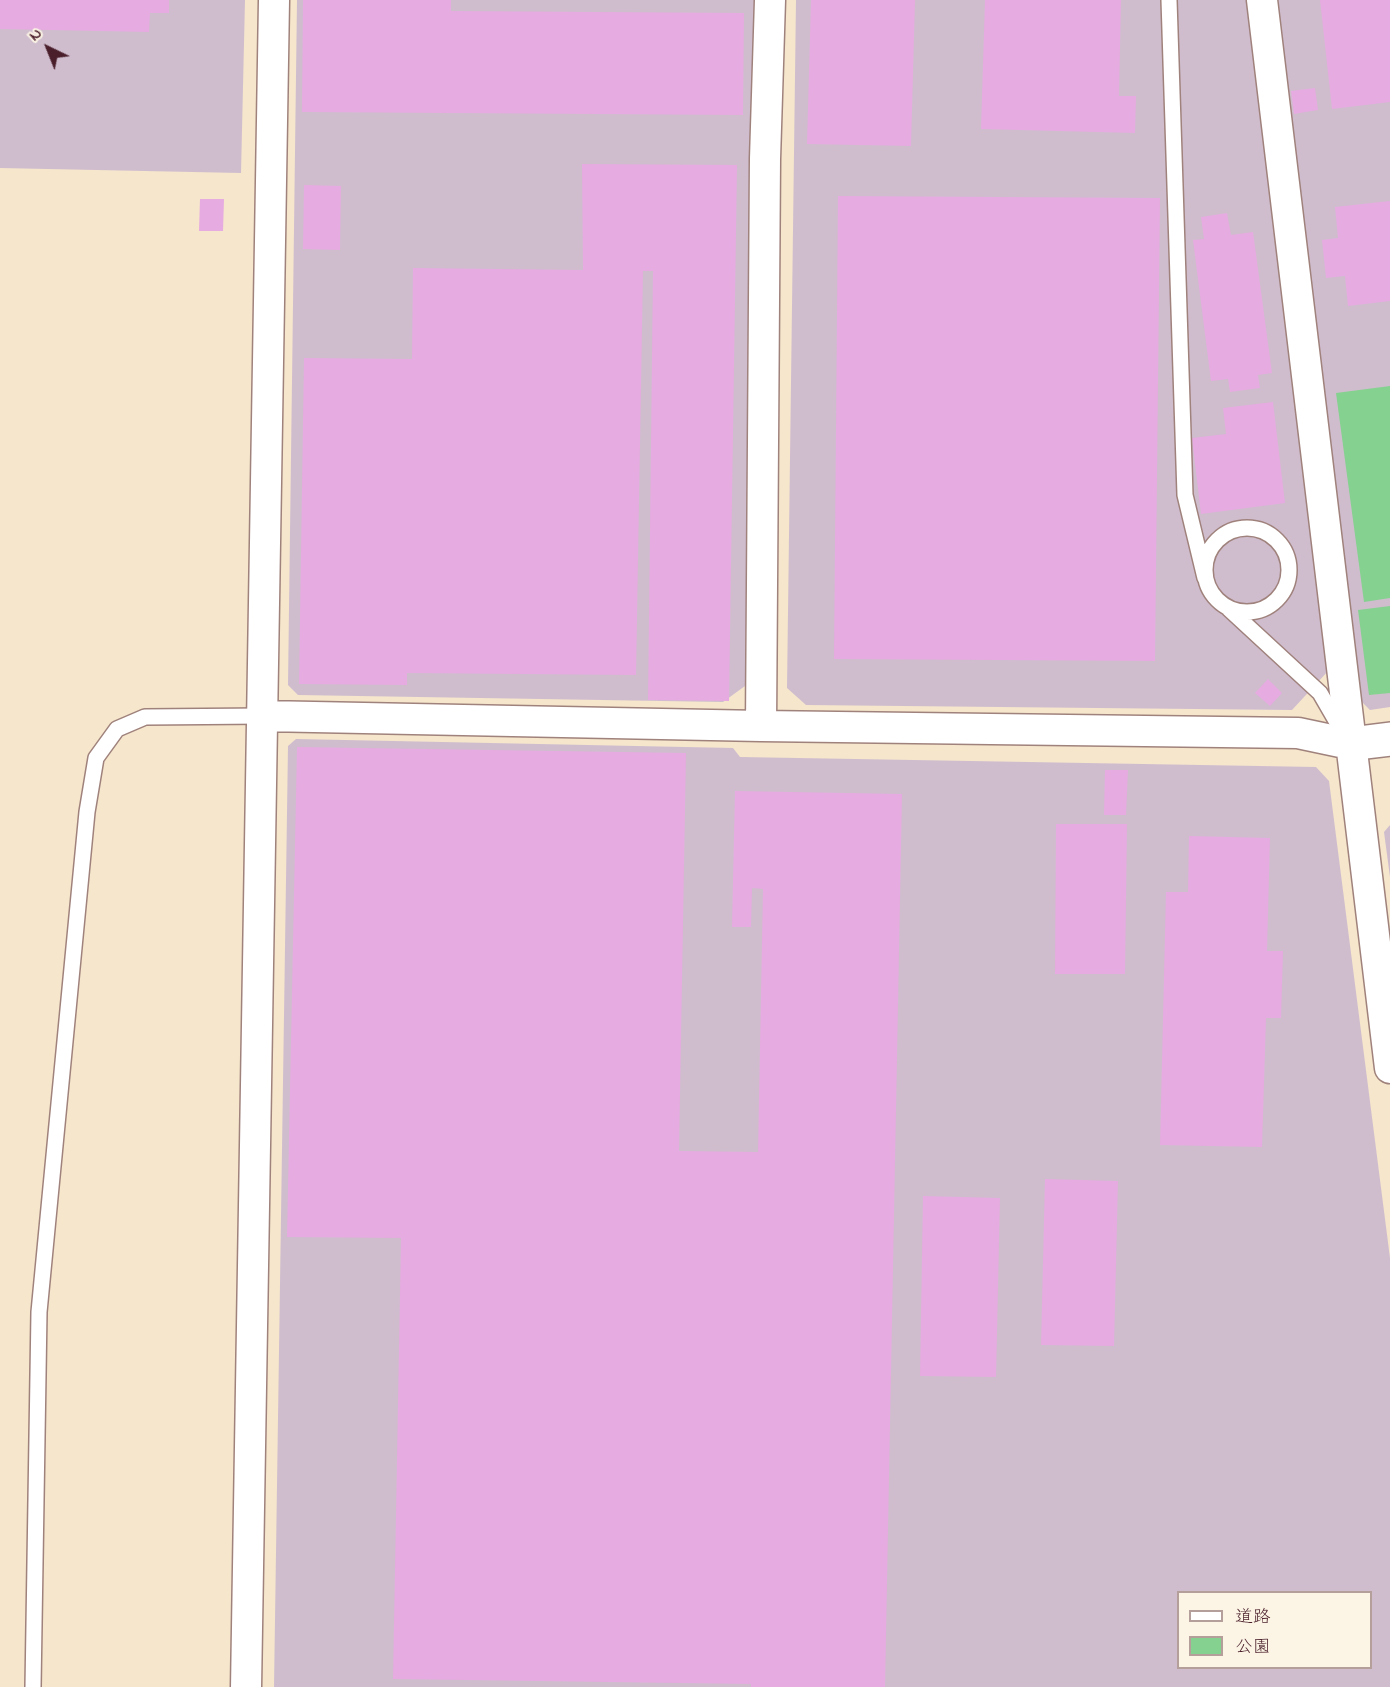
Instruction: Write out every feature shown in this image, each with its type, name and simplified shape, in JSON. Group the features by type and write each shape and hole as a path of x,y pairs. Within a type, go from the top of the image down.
{"street":[{"path":"246,1687 264,716 274,0"},
{"path":"761,726 765,171 770,0"},
{"path":"1262,0 1390,1068"},
{"path":"264,716 761,726 1298,733 1350,744 1390,739"}],"lane":[{"path":"1169,0 1185,495 1206,578 1217,600 1320,693 1350,744"},
{"path":"1206,578 1205,563 1210,550 1219,539 1231,531 1244,528 1259,529 1272,535 1282,545 1288,558 1290,572 1287,586 1279,598 1268,607 1255,612 1241,612 1227,608"},
{"path":"33,1687 39,1312 87,812 96,758 117,729 145,717 264,716"}],"shaded area":[{"path":"0,0 245,0 241,173 0,168"},
{"path":"297,0 757,0 745,686 723,702 298,695 288,685"},
{"path":"796,0 1248,0 1329,670 1292,710 806,705 787,688"},
{"path":"1275,0 1390,0 1390,707 1370,710 1361,701"},
{"path":"296,739 733,748 740,757 1316,767 1329,781 1390,1258 1390,1687 274,1687 288,746"},
{"path":"1390,825 1390,877 1384,832"}],"green space":[{"path":"1390,386 1390,598 1364,602 1336,393"},
{"path":"1390,606 1390,693 1369,695 1358,610"}],"building":[{"path":"0,0 169,0 169,13 150,13 149,32 0,29"},
{"path":"303,0 451,0 451,11 744,13 743,115 302,112"},
{"path":"811,0 915,0 911,146 807,144"},
{"path":"985,0 1121,0 1119,96 1136,96 1135,133 981,129"},
{"path":"1320,0 1390,0 1390,102 1332,109"},
{"path":"1315,88 1318,110 1294,114 1291,91"},
{"path":"582,164 737,165 729,701 648,700 653,271 643,271 636,675 407,673 407,685 299,684 304,358 412,359 413,268 583,270"},
{"path":"304,185 341,186 340,250 303,249"},
{"path":"838,196 1160,198 1155,661 834,659"},
{"path":"200,199 224,199 223,231 199,231"},
{"path":"1390,201 1390,301 1348,306 1345,276 1326,278 1322,240 1338,238 1335,207"},
{"path":"1227,213 1231,235 1253,232 1272,373 1258,375 1260,388 1230,392 1228,379 1211,381 1193,240 1204,239 1201,217"},
{"path":"1273,402 1285,503 1201,514 1192,438 1226,434 1223,408"},
{"path":"1268,679 1282,693 1270,706 1255,693"},
{"path":"297,747 686,753 679,1151 758,1152 763,889 752,888 751,927 732,927 735,791 902,794 885,1687 751,1687 751,1684 393,1679 401,1238 287,1237"},
{"path":"1105,770 1128,770 1126,815 1104,815"},
{"path":"1056,824 1127,824 1125,974 1055,974"},
{"path":"1189,836 1270,838 1267,951 1283,951 1281,1018 1266,1018 1262,1147 1160,1145 1166,892 1188,892"},
{"path":"1045,1179 1118,1181 1114,1346 1041,1345"},
{"path":"923,1196 1000,1198 996,1377 920,1376"}]}
